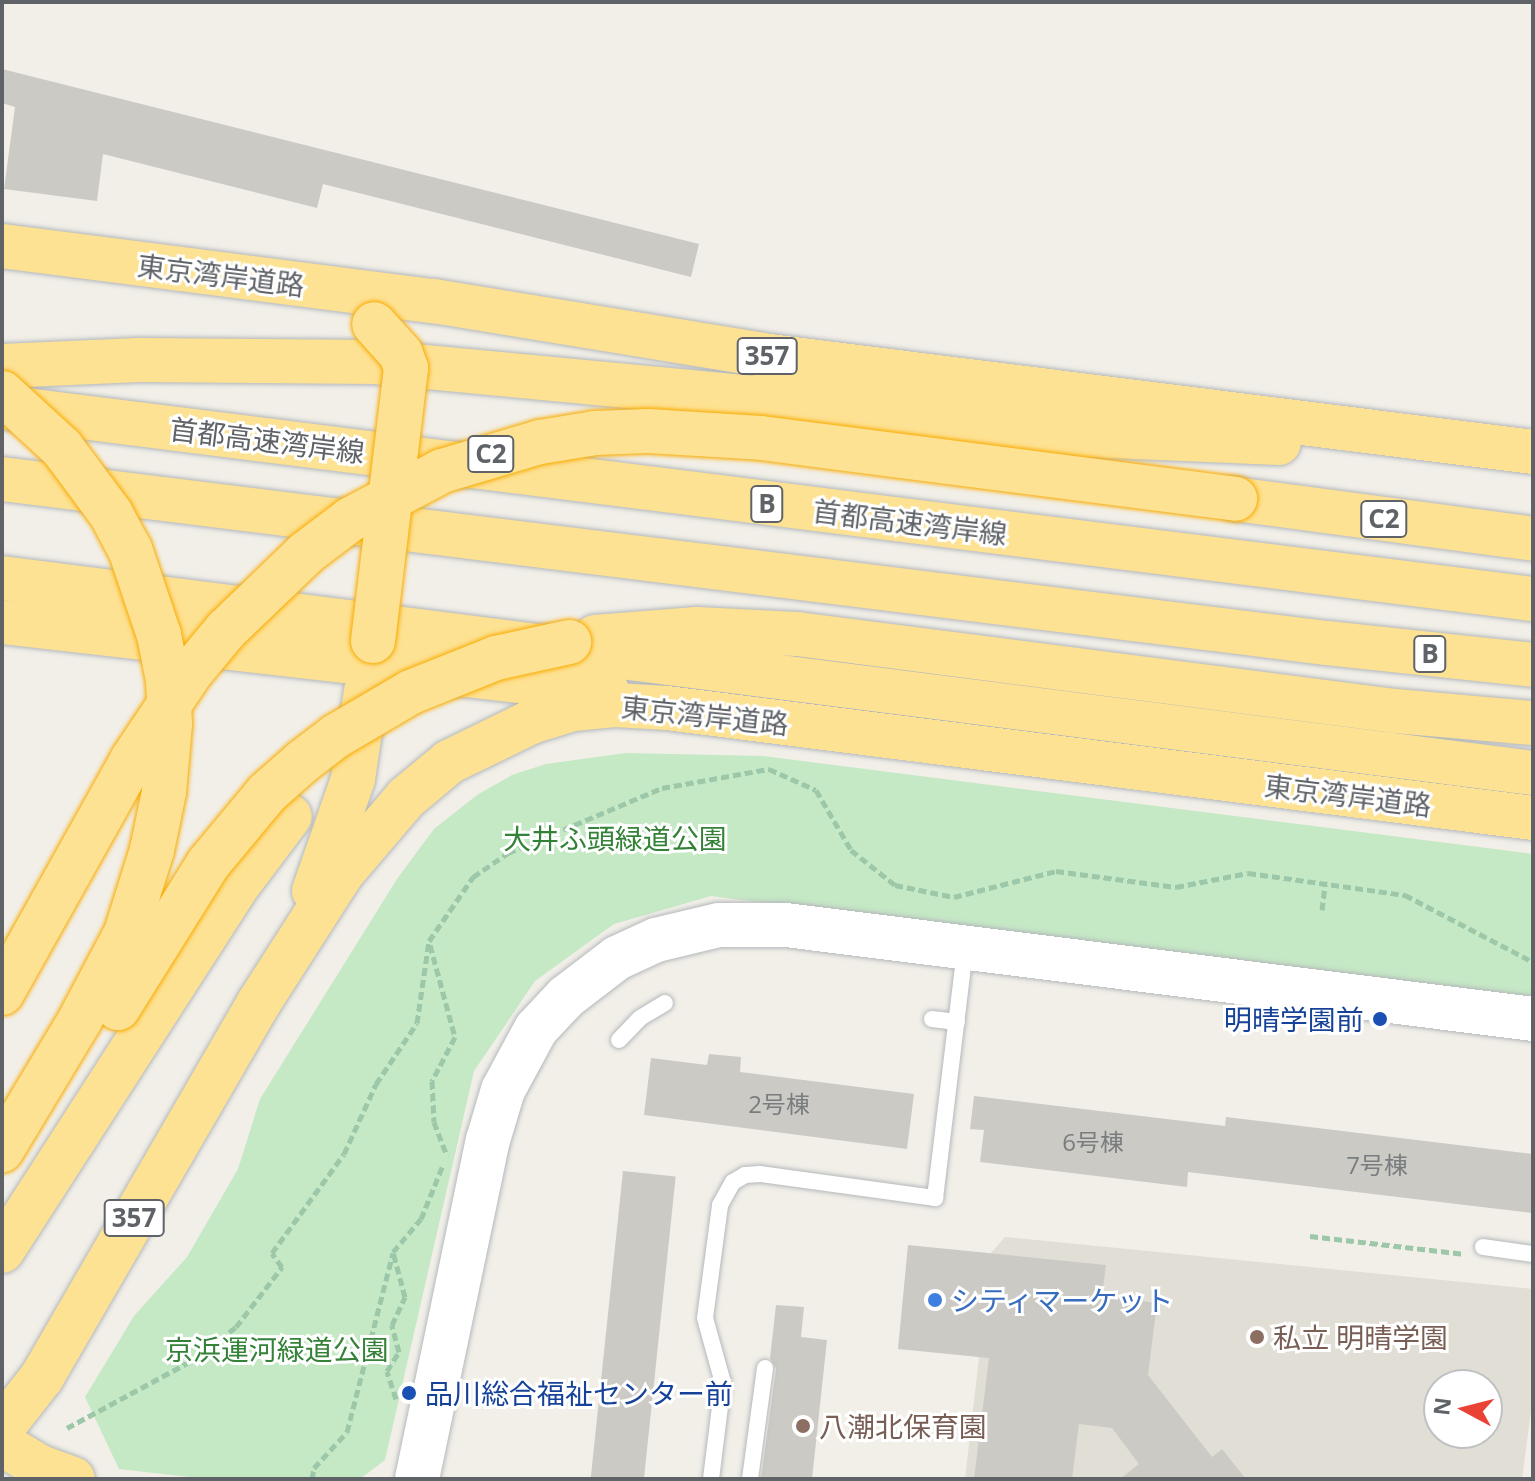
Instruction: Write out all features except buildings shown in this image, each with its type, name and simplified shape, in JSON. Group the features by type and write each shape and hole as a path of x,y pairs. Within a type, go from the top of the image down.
{"highway":[{"name":"東京湾岸道路","path":"2,246 434,301 762,355 1533,452"},
{"path":"2,253 101,282 355,314 374,324 401,354 406,368 353,779 313,894 258,1004"},
{"path":"2,366 139,360 373,362 1147,440 1274,443 1410,437"},
{"path":"2,393 62,448 104,503 130,549 159,635 168,680 170,724 164,792 152,850 126,933 3,1155"},
{"name":"首都高速湾岸線","path":"2,407 1533,599"},
{"name":"C2","path":"2,993 132,760 191,672 226,630 306,553 351,519 442,471 540,442 595,433 662,431 761,438 1533,539"},
{"name":"B","path":"2,479 1327,643 1533,665"},
{"name":"東京湾岸道路","path":"2,578 1533,773"},
{"name":"357","path":"2,622 371,652 615,692 667,708"},
{"path":"3,1155 105,1029 208,864 267,793 336,736 411,692 496,658 569,642 652,630 746,630 1395,711 1533,723"},
{"path":"2,1251 235,889 317,784 347,757 414,709 520,659 569,642"},
{"name":"東京湾岸道路","path":"2,1428 42,1377 258,1004 350,863 406,798 449,762 531,722 573,709 615,705 667,708 1533,818"},
{"path":"2,1444 40,1467 73,1479"}],"street":[{"path":"417,1479 497,1105 509,1074 531,1038 566,997 600,969 637,948 678,932 719,925 786,925 1533,1019"}],"lane":[{"path":"711,1479 723,1383 705,1318 720,1205 733,1182 745,1175 760,1174 935,1198 965,947"},
{"path":"619,1040 640,1018 665,1003"},
{"path":"932,1019 957,1022"},
{"path":"1478,1252 1533,1254"},
{"path":"750,1479 765,1368"}],"path":[{"path":"67,1428 191,1361 236,1327 282,1267 272,1253 344,1154 376,1084 417,1023 429,941 473,877 508,853 662,788 769,769 816,790 851,850 895,885 954,897 1056,871 1176,887 1248,873 1405,895 1533,962"},
{"path":"1322,910 1325,884"},
{"path":"312,1479 314,1468 347,1432 393,1252 421,1219 447,1155 434,1122 432,1081 455,1037 429,941"},
{"path":"1310,1236 1478,1252"},
{"path":"393,1252 405,1297 392,1325 399,1352 387,1371 400,1411"}],"shaded area":[{"name":"私立 明晴学園","path":"1005,1237 1533,1289 1533,1396 1522,1479 965,1479 991,1253"}],"green space":[{"path":"626,753 763,756 1533,854 1533,1002 711,896 614,924 535,981 474,1071 385,1460 360,1479 206,1479 119,1469 85,1397 134,1316 187,1257 238,1169 260,1099 397,879 434,829 477,795 512,775 546,764"}],"place":[{"name":"明晴学園前","path":"1380,1019"},
{"name":"シティマーケット","path":"935,1300"},
{"name":"私立 明晴学園","path":"1257,1337"},
{"name":"品川総合福祉センター前","path":"409,1393"},
{"name":"八潮北保育園","path":"803,1426"}],"park label":[{"name":"大井ふ頭緑道公園","path":"615,838"},
{"name":"京浜運河緑道公園","path":"277,1349"}]}
